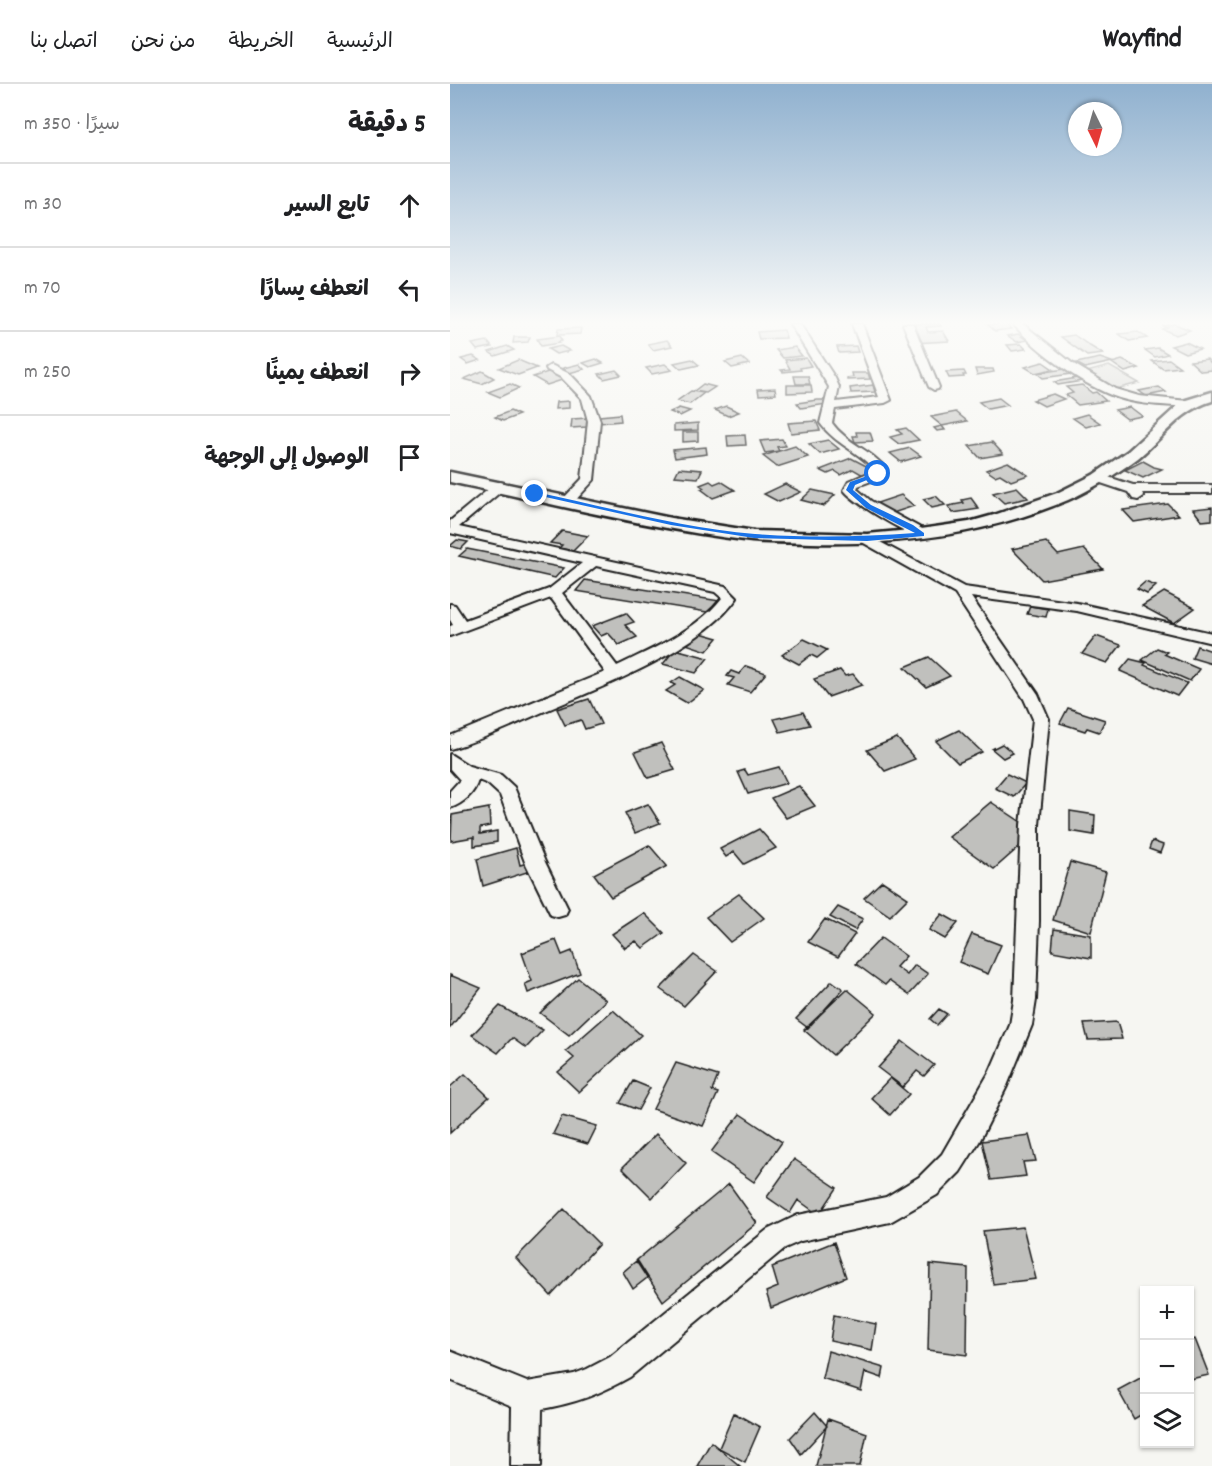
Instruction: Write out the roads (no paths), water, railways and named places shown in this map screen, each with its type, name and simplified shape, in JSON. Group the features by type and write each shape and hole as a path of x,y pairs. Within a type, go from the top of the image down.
{"street":[{"path":"567,501 588,480 594,421 587,398 578,388"},
{"path":"833,388 826,423 831,430 881,470 878,474 853,484 850,490 869,507 911,526 921,534"},
{"path":"831,406 880,402 885,400 881,388"},
{"path":"1107,388 1132,398 1188,404"},
{"path":"450,477 671,523 746,535 867,539 921,534 969,527 1000,519 1063,496 1099,478 1133,454 1188,404 1212,396"},
{"path":"1099,478 1135,493 1212,489"},
{"path":"450,529 500,486"},
{"path":"450,529 720,589 730,598 725,607 691,633 651,657 450,743"},
{"path":"867,539 960,591 1077,607 1212,638"},
{"path":"450,608 456,629 554,592 592,562"},
{"path":"450,1365 527,1397 574,1389 596,1382 620,1367 776,1239 798,1228 890,1209 928,1186 951,1163 970,1134 999,1078 1021,1025 1029,921 1030,825 1041,728 1041,719 1032,698 960,591"},
{"path":"554,592 614,674"},
{"path":"450,760 466,772 470,781 468,788 450,801"},
{"path":"466,772 490,775 508,792 535,862 558,909"},
{"path":"526,1466 527,1397"}]}
